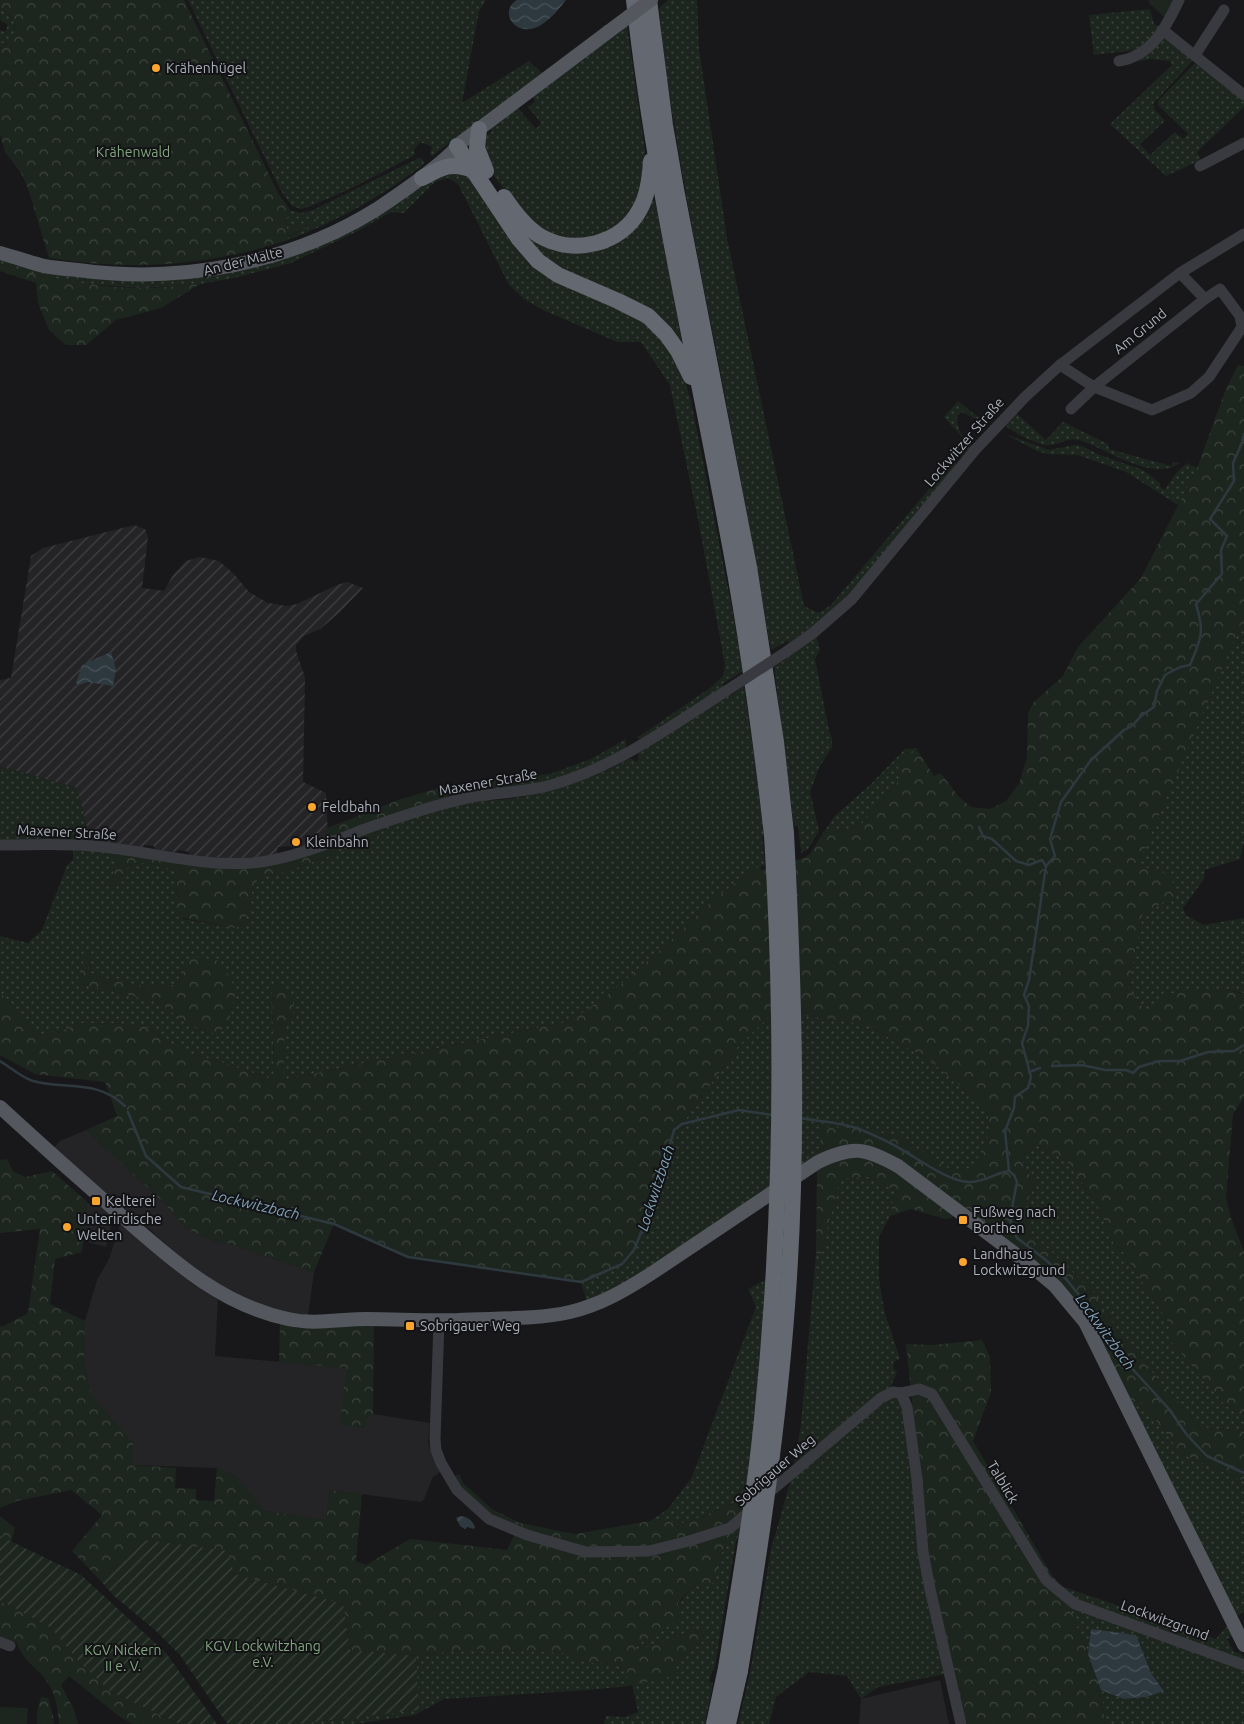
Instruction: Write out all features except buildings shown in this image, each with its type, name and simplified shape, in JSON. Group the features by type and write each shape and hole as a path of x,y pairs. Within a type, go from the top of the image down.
{"highway":[{"path":"634,0 653,139 683,308 728,532 779,834"},
{"path":"650,0 665,125 674,180 749,567 776,742 779,834 777,928 780,1094 775,1255 761,1427 728,1724"},
{"path":"479,129 477,148 479,170"},
{"path":"422,178 452,164 479,170 526,226 534,232 542,237 569,246 585,245 602,242 620,232 640,210 650,176 653,139"},
{"path":"460,143 479,170 519,239 538,261 558,275 618,300 648,316 666,334 678,351 702,403"},
{"path":"714,1724 733,1669"}],"main road":[{"name":"An der Malte","path":"0,247 26,255 72,264 125,268 200,264 276,247 346,218 396,188 445,150 460,143 479,129 650,0"},
{"name":"An der Malte","path":"0,253 45,266 102,274 146,276 201,272 247,262 291,249 334,232 376,209 422,178 449,156 460,143"},
{"path":"0,1107 50,1153 190,1274 230,1298 270,1314 311,1322 365,1319 439,1321 549,1315 570,1312 604,1301 652,1274 818,1162 832,1155 852,1150 867,1151 898,1166 1024,1260 1055,1286 1085,1322 1244,1645"}],"street":[{"path":"1119,61 1139,56 1164,31 1179,0"},
{"path":"1195,55 1224,10"},
{"path":"1164,31 1243,92"},
{"path":"1200,166 1244,143"},
{"name":"Lockwitzer Straße","path":"726,691 786,652 852,599 984,440 1025,397 1060,365 1180,273 1244,234"},
{"path":"1180,273 1205,299"},
{"name":"Am Grund","path":"1060,365 1094,387 1152,410 1191,393 1209,377 1242,328 1240,316 1220,289 1094,387 1071,409"},
{"name":"Maxener Straße","path":"0,844 92,846 197,862 252,863 284,857 444,804 472,797 543,787 573,778 606,765 636,748 726,691"},
{"name":"Sobrigauer Weg","path":"439,1321 435,1439 436,1450 450,1479 465,1499 489,1519 527,1536 586,1552 648,1551 730,1528 743,1519 777,1485 882,1398 893,1392 901,1393"},
{"name":"Talblick","path":"901,1393 919,1389 932,1394 1046,1580 1075,1604"},
{"path":"901,1393 907,1407 917,1480 923,1552 961,1724"},
{"name":"Lockwitzgrund","path":"1075,1604 1244,1665"}],"shaded area":[{"path":"134,525 145,529 148,537 142,588 164,591 173,575 186,561 200,557 219,561 234,574 249,592 268,603 287,606 297,604 347,582 363,588 339,613 320,629 304,636 296,645 296,651 305,677 303,782 326,793 328,839 295,849 291,846 278,847 277,855 252,860 190,856 189,852 155,849 154,846 144,845 143,848 91,842 77,788 0,766 0,680 11,678 31,556 43,548"},
{"path":"86,1130 165,1204 187,1229 216,1242 226,1243 314,1272 308,1316 272,1310 208,1280 193,1269 147,1227 53,1148 60,1141"},
{"path":"87,1202 93,1207 100,1206 113,1216 106,1247 83,1241"},
{"path":"121,1222 171,1267 218,1300 215,1356 346,1368 366,1419 373,1414 430,1423 428,1442 442,1471 433,1477 424,1499 421,1502 330,1490 326,1520 264,1511 235,1475 217,1468 133,1465 91,1395 84,1362 85,1321 97,1280 109,1259"},
{"path":"940,1680 949,1724 859,1724 861,1699"}],"green space":[{"name":"Krähenwald","path":"0,0 184,0 278,193 290,210 286,221 287,229 316,219 318,223 288,236 288,240 259,249 199,261 140,265 79,262 49,258 28,188 21,173 5,152 0,134 0,43 9,44 15,27 10,15 0,7"},
{"path":"188,0 486,0 479,11 462,103 529,61 542,73 432,156 430,154 432,147 420,142 414,150 415,155 352,188 301,209 292,206 281,191"},
{"path":"668,0 697,0 699,49 727,238 804,606 819,613 831,605 945,470 949,460 964,439 944,417 958,401 989,426 962,412 957,416 960,433 973,445 972,447 958,459 952,470 857,587 817,624 789,643 787,641 771,650 669,92 659,8"},
{"path":"1149,0 1173,0 1165,18 1149,3"},
{"path":"0,7 13,19 15,27 9,44 0,43 0,30 5,32 8,25 0,20"},
{"path":"1150,9 1154,24 1160,27 1151,39 1136,50 1094,55 1089,15"},
{"path":"627,26 646,158 646,176 631,215 601,237 556,238 520,212 490,170 485,161 485,133 487,135 492,131 490,129 518,108 536,129 541,123 528,107 535,102 533,97 611,36 612,38"},
{"path":"1166,38 1195,58 1153,104 1155,110 1165,121 1140,144 1150,155 1175,132 1183,139 1188,134 1158,105 1158,101 1194,64 1197,63 1244,98 1244,107 1197,152 1201,160 1166,176 1110,124 1172,65 1170,61 1149,59 1139,62 1154,44"},
{"path":"419,158 423,159 424,164 392,187 342,216 288,240 288,237 317,223 316,220 287,230 286,222 290,210 301,213 313,210"},
{"path":"463,170 517,241 645,319 680,365 691,401 743,671 722,684 724,687 643,740 640,740 638,737 710,688 723,676 725,665 699,524 670,385 641,342 617,342 543,310 524,299 509,285 458,184 448,178 435,182 404,213 391,212 358,231 291,263 234,278 200,284 143,288 85,284 39,276 0,264 0,259 68,275 281,257 437,173"},
{"path":"649,201 655,201 683,347 676,340 548,264 511,215 584,251"},
{"path":"0,264 53,278 125,288 200,284 161,308 116,320 86,345 66,345 49,330 38,303 36,283 0,271"},
{"path":"1238,365 1244,366 1244,617 1138,865 1170,875 1177,895 1143,913 1128,987 1148,1015 1166,995 1185,990 1221,989 1244,994 1244,1098 1233,1114 1226,1198 1231,1218 1244,1251 1244,1416 1225,1405 1170,1340 1169,1323 1123,1252 1117,1251 1096,1202 1066,1160 1035,1144 1026,1150 1022,1160 1035,1186 1021,1213 1032,1234 1092,1291 1122,1337 1199,1427 1244,1432 1244,1481 1182,1454 1140,1400 1128,1403 1088,1320 884,1154 820,1158 821,1127 850,1128 896,1135 955,1173 974,1166 990,1132 987,1108 928,1059 864,1024 801,1015 768,1018 739,1045 682,1124 674,1130 655,1198 634,1250 622,1264 581,1282 408,1257 334,1224 314,1272 226,1243 216,1242 187,1229 165,1204 86,1130 117,1116 105,1082 35,1074 0,1055 0,992 25,1020 31,1030 43,1035 50,1031 58,1033 79,1023 133,1024 147,1027 157,1033 166,1043 173,1044 188,1053 274,1080 272,987 280,983 290,993 295,1009 285,1026 283,1080 571,1021 613,991 667,944 713,900 753,870 760,866 761,870 804,858 810,854 823,833 860,826 901,778 897,764 909,754 918,751 934,776 941,773 958,796 971,807 990,809 1006,801 1019,784 1027,757 1028,713 1034,702 1063,676 1078,647 1141,578 1197,468 1226,389"},
{"path":"1017,414 1046,440 1063,422 1108,444 1109,449 1171,466 1174,462 1180,463 1168,468 1143,467 1075,439 1045,445 1021,436 1007,427 1006,425"},
{"path":"1005,434 1049,450 1075,445 1082,446 1100,455 1143,470 1160,483 1160,487 1165,490 1176,473 1187,463 1197,468 1178,505 1126,472 1078,455 1047,454 1037,451"},
{"path":"1244,617 1244,842 1240,859 1205,870 1204,879 1183,908 1186,915 1203,925 1244,918 1244,993 1221,989 1166,995 1148,1016 1128,987 1143,913 1170,875 1137,865"},
{"path":"816,636 820,650 815,659 832,739 832,747 819,768 810,792 819,831 808,849 801,853 798,826 794,826 774,667"},
{"path":"744,686 765,836 762,837 765,865 753,870 713,900 667,944 613,991 571,1021 282,1080 285,1026 295,1009 272,987 274,1080 188,1053 173,1044 166,1043 157,1033 147,1027 133,1024 79,1023 58,1033 43,1035 31,1030 25,1020 0,992 0,936 28,943 42,930 67,865 73,860 73,850 115,852 115,867 110,888 115,889 120,878 132,865 146,863 176,870 177,905 183,919 235,928 245,924 253,886 260,877 285,872 377,838 375,831 434,810 471,802 504,800 541,793 586,779 629,759 636,762 639,759 639,752 728,694 730,696","holes":["89,955 88,971 103,978 161,987 182,980 184,963 229,1022 217,1034 193,1027 158,1002 82,984"]},
{"path":"626,739 626,750 606,762 545,783 495,791 494,780 550,774 591,759"},
{"path":"916,748 918,751 909,754 901,778 860,826 823,833 835,816 871,784 905,749"},
{"path":"0,766 77,788 91,842 0,841"},
{"path":"494,780 495,791 328,839 327,828 401,799 453,784"},
{"path":"375,831 377,838 285,872 260,877 253,886 245,924 235,928 173,916 177,905 176,870 139,863 132,865 126,870 115,889 110,888 115,867 115,852 252,865"},
{"path":"86,954 89,955 88,971 103,978 161,987 182,980 184,963 191,956 219,961 236,990 229,1022 217,1034 193,1027 158,1002 82,984 77,981"},
{"path":"801,1015 864,1024 928,1059 987,1108 990,1132 974,1167 955,1173 896,1135 822,1127 820,1158 646,1272 587,1302 581,1282 622,1264 647,1217 655,1198 674,1130 682,1124 739,1045 768,1017"},
{"path":"1035,1144 1066,1160 1096,1202 1117,1251 1123,1252 1169,1323 1170,1340 1225,1405 1244,1416 1244,1432 1199,1427 1122,1337 1092,1291 1032,1234 1021,1213 1035,1186 1022,1160 1026,1150"},
{"path":"863,1155 896,1169 955,1213 952,1218 945,1219 911,1209 890,1216 895,1190 868,1177 840,1178 821,1253 816,1253 817,1170 833,1161"},
{"path":"7,1159 13,1171 25,1177 52,1171 87,1202 82,1252 55,1259 50,1304 85,1321 84,1362 91,1394 133,1442 133,1465 176,1468 175,1488 196,1489 196,1500 214,1501 217,1467 235,1475 264,1511 326,1520 330,1490 362,1494 356,1561 366,1565 410,1539 507,1550 517,1530 492,1518 456,1482 453,1477 459,1474 463,1483 492,1509 520,1523 575,1534 650,1521 686,1523 740,1501 741,1516 730,1525 730,1542 715,1562 718,1573 713,1583 692,1587 678,1603 680,1620 635,1646 637,1651 703,1628 704,1640 675,1664 678,1675 628,1686 627,1668 610,1664 579,1661 571,1653 468,1649 416,1656 350,1650 343,1604 234,1574 146,1540 100,1580 72,1551 102,1515 71,1490 17,1501 0,1508 0,1326 4,1326 28,1313 40,1229 0,1233 0,1160"},
{"path":"868,1177 895,1190 890,1216 879,1237 879,1278 884,1310 900,1359 893,1362 894,1369 897,1372 890,1388 794,1464 801,1425 816,1253 821,1253 840,1178"},
{"path":"776,1275 757,1480 741,1516 739,1501 686,1523 650,1521 668,1509 692,1477 756,1307 748,1289"},
{"path":"280,1323 296,1328 374,1323 373,1414 366,1419 365,1429 340,1425 346,1368 279,1362"},
{"path":"982,1340 990,1357 991,1392 973,1441 1052,1575 1061,1586 1101,1690 1105,1724 967,1724 957,1693 928,1554 906,1344 933,1345"},
{"path":"893,1396 900,1400 904,1409 945,1674 878,1687 861,1699 847,1676 809,1672 776,1697 769,1724 738,1724 750,1673 771,1549 792,1476"},
{"path":"1140,1400 1182,1454 1244,1481 1244,1611 1235,1618 1128,1403"},
{"path":"0,1516 15,1528 11,1542 0,1536"},
{"path":"748,1517 736,1541 714,1671 712,1671 709,1682 713,1683 705,1724 604,1724 606,1716 626,1717 638,1712 632,1684 677,1675 675,1664 704,1640 703,1628 637,1651 635,1646 656,1633 692,1587 714,1582 715,1562 730,1542 730,1531"},
{"name":"KGV Nickern II e. V.","path":"0,1536 81,1575 166,1653 217,1724 180,1724 111,1692 80,1663 51,1628 5,1603 0,1603"},
{"name":"KGV Lockwitzhang e.V.","path":"146,1540 228,1551 234,1574 343,1604 350,1650 416,1656 419,1710 297,1724 228,1724 180,1655 155,1630 114,1596 100,1580"},
{"path":"1061,1586 1216,1639 1227,1626 1232,1636 1227,1639 1234,1652 1240,1653 1244,1657 1244,1724 1105,1724 1101,1690 1124,1699 1146,1697 1164,1690 1151,1673 1136,1635 1091,1629 1088,1654"},
{"path":"0,1603 5,1603 51,1628 80,1663 111,1692 179,1724 133,1724 120,1717 69,1676 61,1685 74,1710 78,1724 59,1724 56,1703 48,1683 23,1655 17,1643 0,1638"},
{"path":"468,1649 571,1653 579,1661 610,1664 627,1668 628,1686 444,1699 415,1715 355,1724 297,1724 419,1710 416,1656"},
{"path":"41,1697 48,1698 54,1724 37,1724 37,1712"},
{"path":"0,1707 28,1708 27,1724 0,1724"}],"water":[{"path":"517,0 566,0 545,23 532,29 524,29 513,23 509,17 511,5"},
{"path":"111,652 116,669 113,686 88,682 79,685 76,683 82,665"},
{"path":"460,1516 471,1521 475,1527 474,1529 467,1527 465,1529 460,1526 456,1518"},
{"path":"1091,1629 1136,1635 1151,1673 1164,1691 1146,1697 1124,1699 1101,1690 1088,1654"}],"waterway":[{"path":"1009,1171 1005,1131 1014,1108 1015,1097 1028,1088 1031,1077 1022,1043 1028,1026 1029,1006 1024,995 1029,980 1046,866 1055,856 1050,839 1061,802 1091,760 1124,730 1132,726 1141,716 1154,707 1157,691 1165,675 1180,667 1190,665 1197,648 1201,629 1196,604 1222,574 1221,550 1227,536 1210,519 1234,481 1233,463 1244,434"},
{"path":"979,827 983,836 992,839 1016,861 1029,865 1042,860 1046,866"},
{"path":"1052,1066 1082,1065 1105,1070 1126,1070 1133,1073 1139,1067 1159,1061 1180,1061 1208,1052 1234,1051 1244,1045"},
{"name":"Lockwitzbach","path":"0,1061 29,1080 46,1084 93,1089 104,1092 125,1106"},
{"path":"1029,1072 1040,1068"},
{"name":"Lockwitzbach","path":"128,1112 146,1156 181,1187 334,1224 408,1257 581,1282 622,1264 634,1250 655,1198 674,1130 682,1124 739,1110 772,1115"},
{"name":"Lockwitzbach","path":"800,1118 840,1124 874,1135 937,1171 958,1180 968,1182 979,1181 1009,1171 1014,1175 1017,1182 1011,1213 1011,1224 1017,1238 1046,1260 1067,1280 1100,1321 1128,1364 1169,1409 1187,1435 1207,1456 1244,1473"}],"place":[{"name":"Krähenhügel","path":"156,68"},
{"name":"Feldbahn","path":"312,807"},
{"name":"Kleinbahn","path":"296,842"},
{"name":"Kelterei","path":"96,1201"},
{"name":"Fußweg nach Borthen","path":"963,1220"},
{"name":"Unterirdische Welten","path":"67,1227"},
{"name":"Landhaus Lockwitzgrund","path":"963,1262"},
{"name":"Sobrigauer Weg","path":"410,1326"}]}
